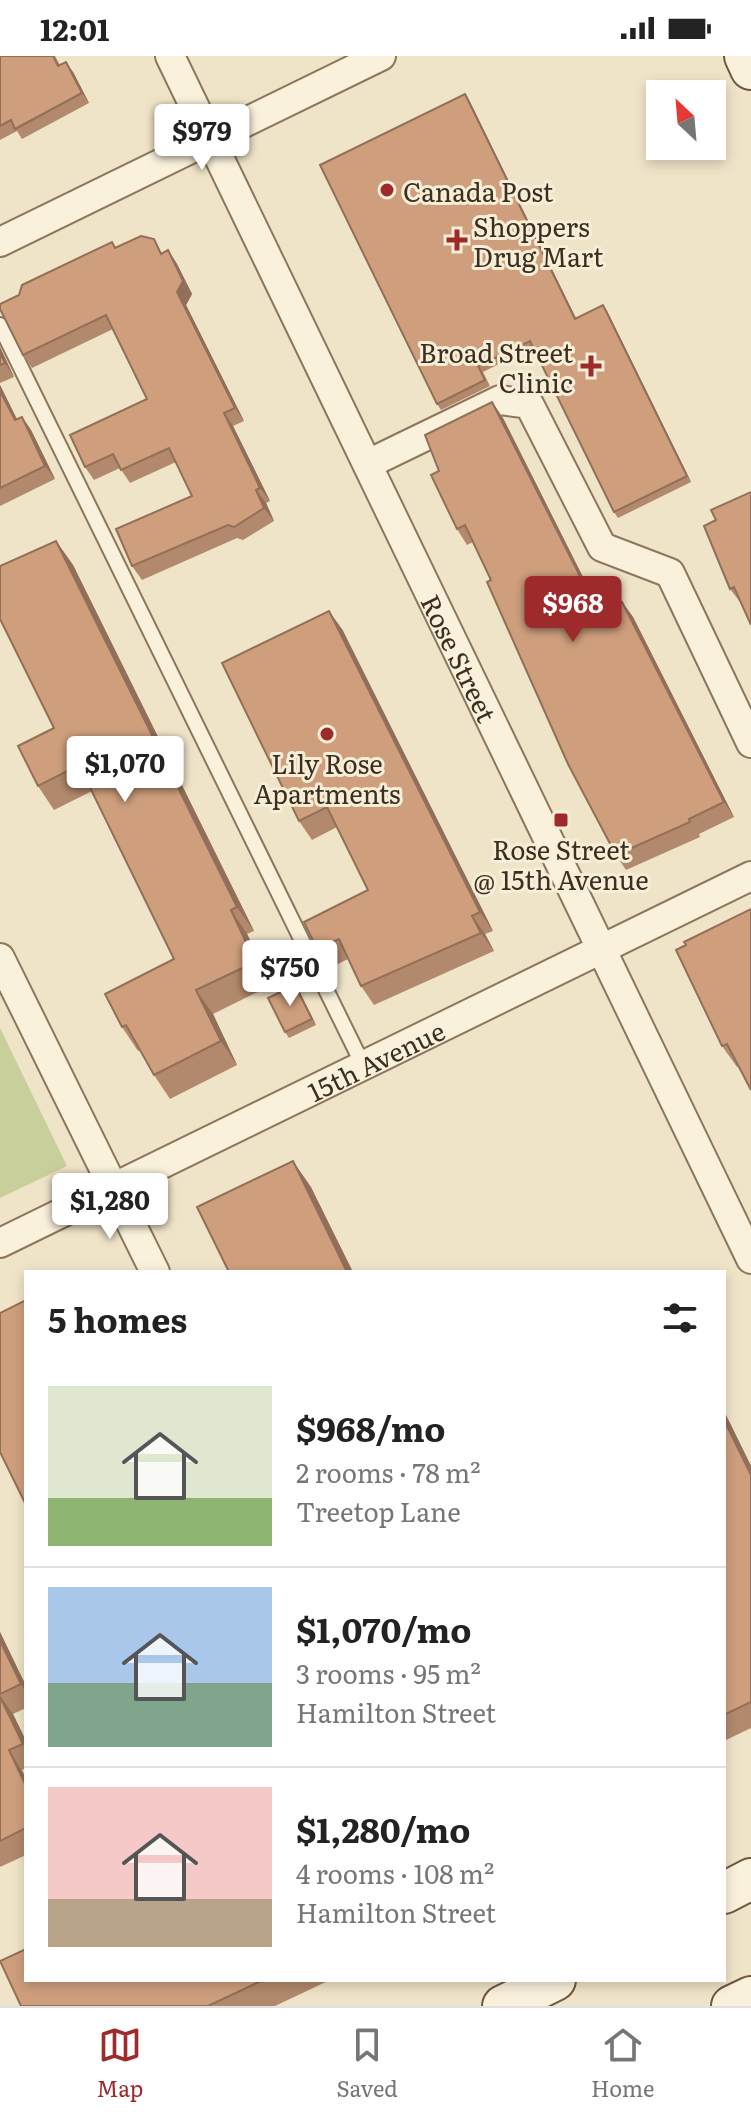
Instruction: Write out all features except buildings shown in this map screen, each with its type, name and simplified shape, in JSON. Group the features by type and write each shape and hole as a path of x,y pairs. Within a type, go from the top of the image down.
{"main road":[{"path":"745,56 751,69"},
{"path":"726,1892 751,1879"},
{"path":"513,1998 550,1982"},
{"path":"732,2006 751,1997"}],"street":[{"name":"Rose Street","path":"170,56 751,1259"},
{"path":"0,242 381,56"},
{"path":"368,464 500,400 529,404 602,547 670,573 751,743"},
{"name":"15th Avenue","path":"0,1243 751,876"},
{"path":"0,958 154,1270"}],"lane":[{"path":"0,325 363,1065"}],"green space":[{"path":"0,1028 67,1166 0,1198"}],"place":[{"name":"Canada Post","path":"387,190"},
{"name":"Shoppers Drug Mart","path":"457,240"},
{"name":"Broad Street Clinic","path":"591,366"},
{"name":"Lily Rose Apartments","path":"327,734"},
{"name":"Rose Street @ 15th Avenue","path":"561,820"}]}
